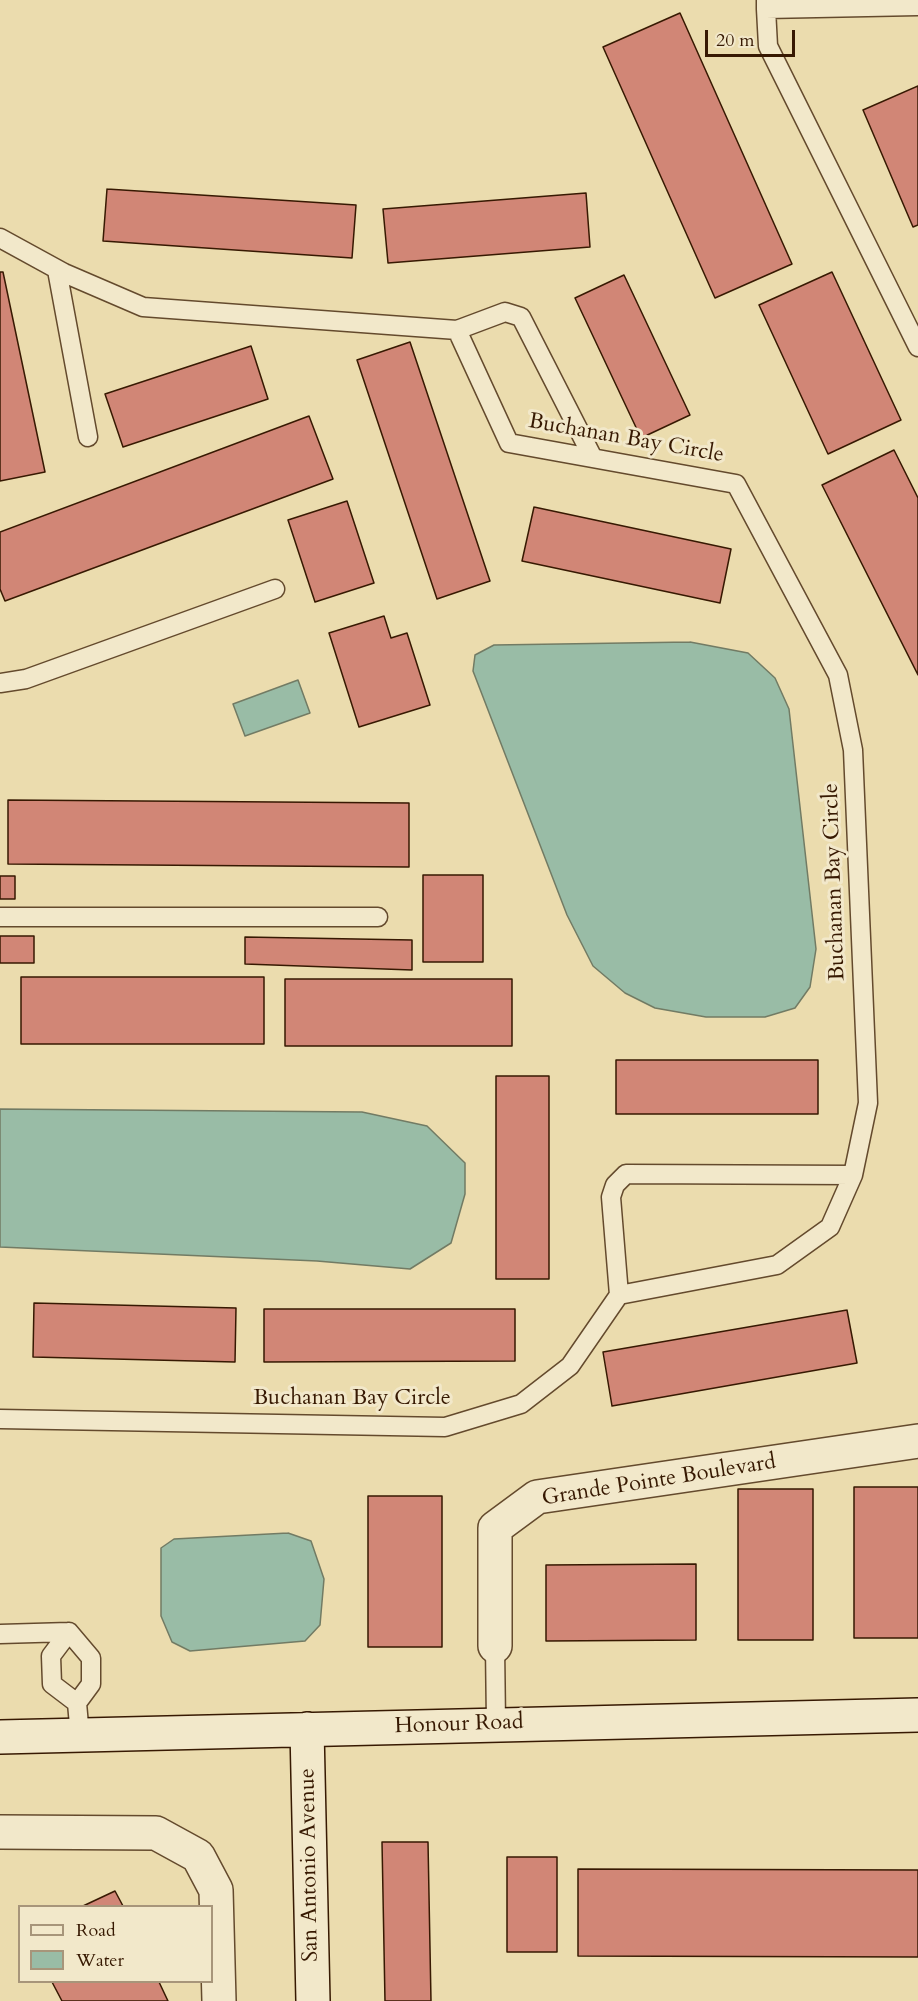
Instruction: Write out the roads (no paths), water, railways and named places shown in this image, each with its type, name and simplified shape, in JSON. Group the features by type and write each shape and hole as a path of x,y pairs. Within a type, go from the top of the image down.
{"street":[{"name":"Grande Pointe Boulevard","path":"495,1646 495,1528 537,1497 918,1441"},
{"name":"Honour Road","path":"0,1737 471,1727 496,1723 918,1715"},
{"name":"San Antonio Avenue","path":"307,1729 314,2001"},
{"path":"0,1832 156,1833 198,1856 216,1890 219,2001"}],"lane":[{"path":"918,6 766,4 768,46 918,347"},
{"path":"0,238 57,270 143,307 457,330 506,312 521,317 593,458"},
{"path":"57,270 88,437"},
{"name":"Buchanan Bay Circle","path":"0,1419 445,1427 521,1404 570,1366 619,1295 777,1265 830,1227 853,1175 868,1103 853,750 838,675 736,484 509,443 457,330"},
{"path":"0,683 26,679 275,589"},
{"path":"0,917 378,917"},
{"path":"619,1295 611,1197 615,1185 626,1174 853,1175"},
{"path":"0,1634 69,1632"},
{"path":"69,1632 91,1658 91,1684 77,1703 80,1736"},
{"path":"69,1632 51,1656 52,1683 77,1703"},
{"name":"Grande Pointe Boulevard","path":"495,1646 496,1723"}],"water":[{"path":"690,642 748,653 775,678 789,709 816,949 810,987 795,1008 765,1017 706,1017 655,1008 625,993 593,966 567,915 473,671 475,655 494,645"},
{"path":"298,680 310,713 245,736 233,704"},
{"path":"0,1109 362,1112 427,1126 465,1163 465,1194 451,1243 410,1269 317,1261 0,1247"},
{"path":"288,1533 311,1541 324,1579 320,1625 305,1641 190,1651 172,1642 161,1616 161,1548 174,1539"}]}
